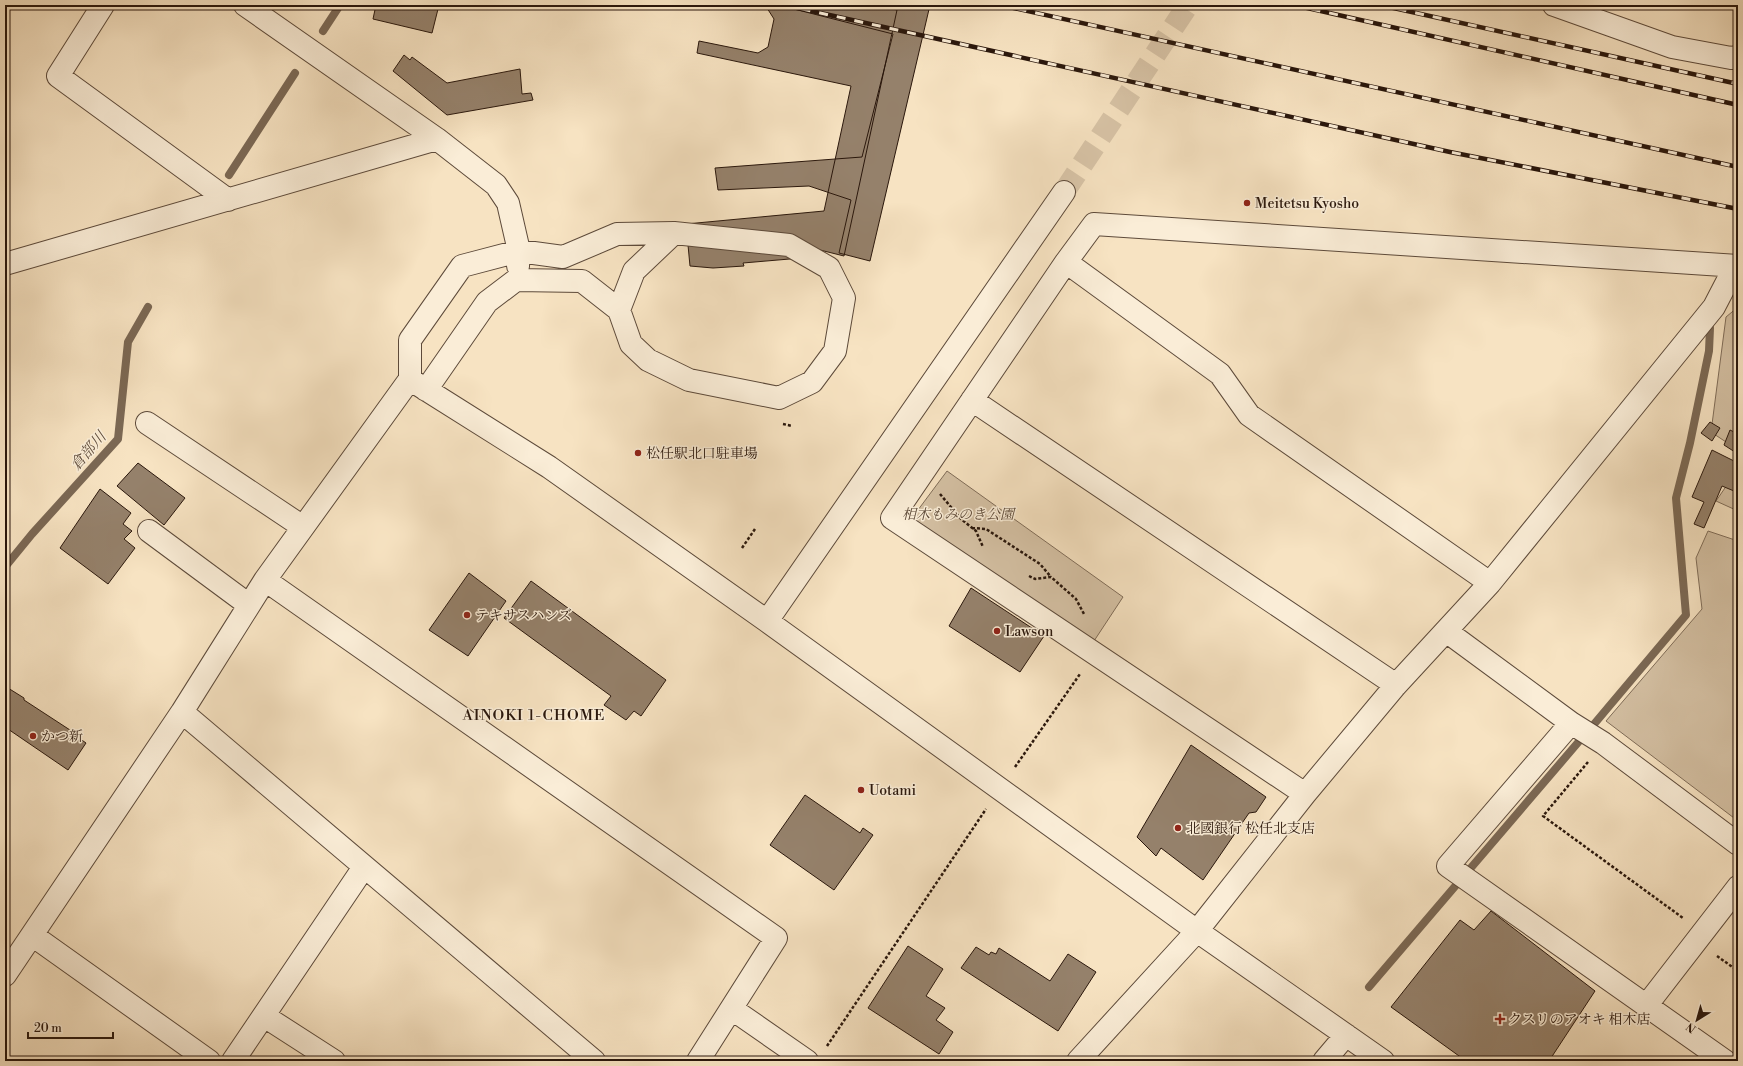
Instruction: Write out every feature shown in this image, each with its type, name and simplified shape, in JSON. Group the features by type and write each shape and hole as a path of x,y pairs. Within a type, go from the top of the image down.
{"street":[{"path":"104,5 58,76 228,200"},
{"path":"245,5 437,139 496,186 508,203 519,251 516,280"},
{"path":"1554,5 1672,47 1731,58 1738,57"},
{"path":"5,264 437,139"},
{"path":"767,621 1064,192"},
{"path":"1305,794 892,518 1066,262 1094,224 1738,266"},
{"path":"619,310 634,270 674,233"},
{"path":"5,975 182,712 265,580 303,527 418,384 487,302 516,280 582,281 619,310 631,344 648,360 689,380 779,398 812,382 835,351 844,298 829,268 789,245 674,233 617,234 563,257 519,251 462,266 410,340 418,384 549,467 767,621 1197,931 1383,1061"},
{"path":"1066,262 1220,374 1249,415 1490,583"},
{"path":"1078,1061 1197,931 1305,794 1396,685 1490,583 1714,307 1728,280 1738,275"},
{"path":"972,400 1396,685"},
{"path":"147,423 303,527"},
{"path":"149,531 249,605"},
{"path":"265,580 776,938 698,1061"},
{"path":"1446,631 1571,723 1603,743 1738,844"},
{"path":"182,712 594,1061"},
{"path":"1571,723 1448,866 1725,1061"},
{"path":"233,1061 364,867"},
{"path":"1646,1006 1738,887"},
{"path":"32,935 209,1061"},
{"path":"732,1009 807,1061"},
{"path":"264,1016 334,1061"},
{"path":"1324,1061 1346,1035"}],"path":[{"path":"918,478 939,494 961,519 976,531 984,548"},
{"path":"972,528 986,529 992,532 1040,564 1051,577 1076,599 1086,617"},
{"path":"742,548 756,529"},
{"path":"1028,576 1035,579 1051,577"},
{"path":"1015,767 1094,653"},
{"path":"1603,743 1543,816 1703,932"},
{"path":"825,1048 1000,789"}],"green space":[{"path":"1738,307 1738,450 1711,432 1726,317"},
{"path":"1738,469 1738,511 1716,501"},
{"name":"相木もみのき公園","path":"947,471 1123,597 1094,641 912,518"},
{"path":"1708,531 1738,541 1738,821 1606,721 1702,609 1696,558"}],"building":[{"path":"376,5 422,5 438,9 432,33 373,19"},
{"path":"753,5 875,5 897,10 844,256 812,248 813,257 743,263 744,266 713,268 690,266 686,224 824,211 851,86 697,53 699,41 758,53 768,47 774,19 767,8"},
{"path":"791,5 930,5 870,261 839,253 851,200 809,186 718,190 715,168 862,157 893,34 790,8"},
{"path":"404,55 410,60 412,57 447,83 520,69 522,94 531,93 533,100 447,115 393,71"},
{"path":"1710,422 1720,428 1712,441 1701,433"},
{"path":"1730,430 1738,434 1738,454 1724,445"},
{"path":"1712,450 1738,463 1738,480 1734,491 1722,486 1704,528 1694,524 1704,502 1692,497"},
{"path":"138,463 185,498 164,525 117,486"},
{"path":"100,489 131,513 123,524 132,531 124,539 135,548 108,584 60,548"},
{"name":"テキサスハンズ","path":"469,573 506,601 468,656 429,630"},
{"path":"531,581 666,680 641,716 634,711 626,720 604,705 611,696 504,618"},
{"name":"Lawson","path":"971,588 1044,636 1020,672 949,626"},
{"path":"5,688 8,688 24,698 24,700 70,730 69,731 86,743 68,770 5,727"},
{"path":"1191,745 1266,797 1256,812 1249,813 1203,880 1161,848 1156,856 1137,837"},
{"path":"805,795 860,833 863,828 873,835 834,890 770,845"},
{"path":"1491,911 1595,991 1549,1061 1466,1061 1391,1007 1460,920 1474,930"},
{"path":"908,946 943,969 926,996 945,1008 936,1020 953,1032 939,1054 868,1008"},
{"path":"976,947 989,955 991,952 996,954 999,948 1050,981 1068,954 1096,972 1058,1031 961,968"}],"waterway":[{"name":"倉部川","path":"323,31 340,5"},
{"path":"229,175 295,73"},
{"name":"倉部川","path":"5,567 32,534 118,439 128,342 148,307"},
{"path":"1595,723 1686,615 1676,498 1690,443 1709,351 1710,328"},
{"path":"1369,987 1581,739"}],"tunnel":[{"path":"1064,192 1188,5"}],"railway":[{"path":"784,5 1450,152 1738,209"},
{"path":"1000,5 1738,167"},
{"path":"1294,5 1738,105"},
{"path":"1380,5 1738,84"}],"place":[{"name":"Meitetsu Kyosho","path":"1247,203"},
{"name":"松任駅北口駐車場","path":"638,453"},
{"name":"テキサスハンズ","path":"467,615"},
{"name":"Lawson","path":"997,631"},
{"name":"かつ新","path":"33,736"},
{"name":"Uotami","path":"861,790"},
{"name":"北國銀行 松任北支店","path":"1178,828"},
{"name":"クスリのアオキ 相木店","path":"1500,1019"}],"district":[{"name":"AINOKI 1-CHOME","path":"534,715"}]}
